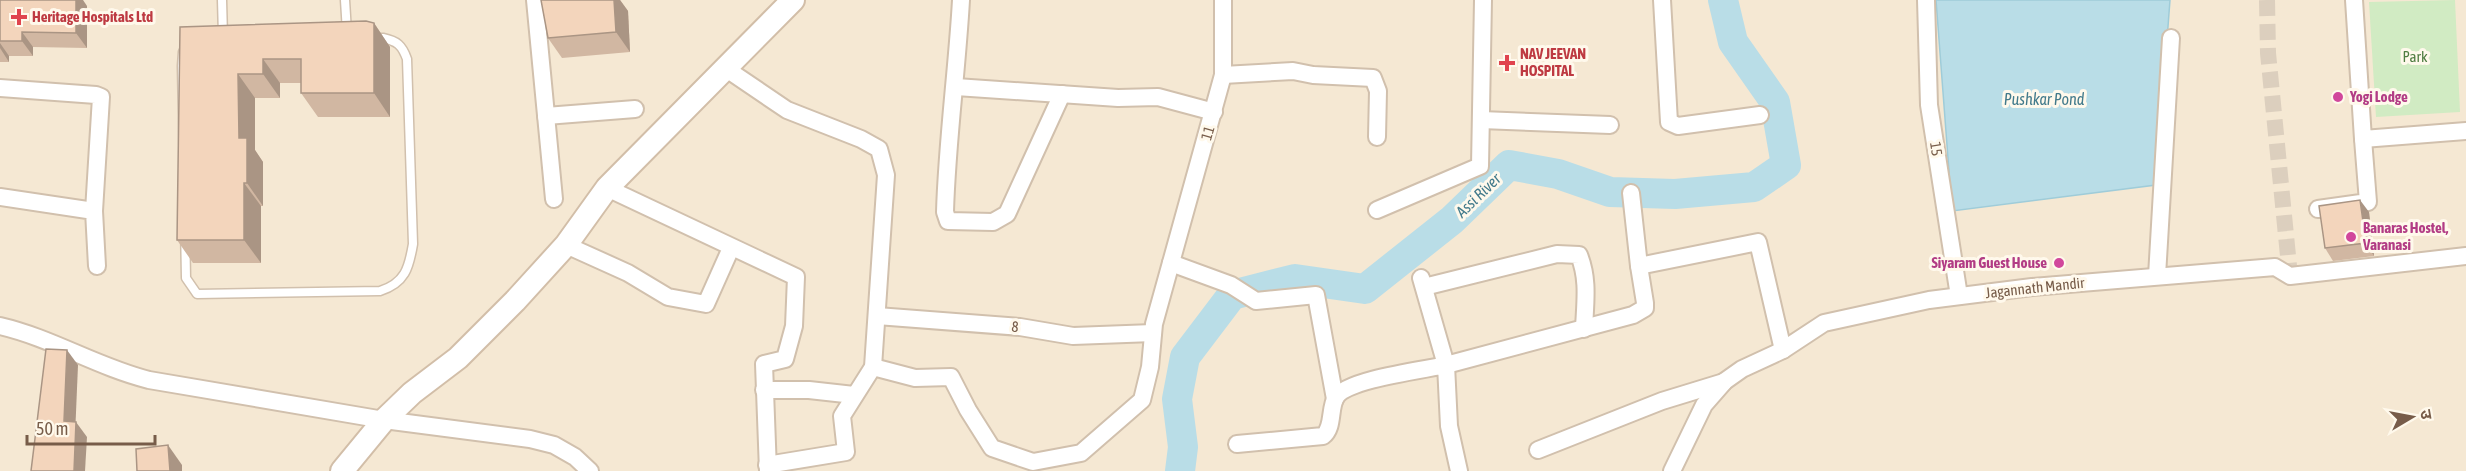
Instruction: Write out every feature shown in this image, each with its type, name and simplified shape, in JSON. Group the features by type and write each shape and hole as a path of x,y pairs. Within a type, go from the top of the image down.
{"street":[{"path":"535,0 554,199"},
{"path":"342,471 384,420 412,393 458,358 566,245 607,188 793,0"},
{"path":"961,0 956,87 946,158 945,212 948,220 957,223 993,222 1007,214 1062,94"},
{"name":"11","path":"1073,463 1081,453 1142,400 1153,333 1223,75 1223,0"},
{"path":"1377,210 1480,166 1483,0"},
{"path":"1662,0 1669,122 1678,126 1760,115"},
{"name":"15","path":"1926,0 1929,105 1959,296"},
{"path":"2319,209 2368,202 2354,0"},
{"path":"2157,276 2171,38"},
{"path":"607,188 730,248 796,277 794,326 784,359 764,363 767,468 846,453 842,416 873,367 886,175 879,149 861,139 787,110 725,68"},
{"path":"1223,75 1293,71 1313,75 1373,78 1378,91 1377,137"},
{"path":"956,87 1118,98 1158,97 1214,112"},
{"path":"0,88 101,97 94,211 97,266"},
{"path":"546,116 635,109"},
{"path":"1481,120 1610,125"},
{"path":"2362,139 2466,131"},
{"path":"1335,399 1348,387 1446,365 1584,329 1633,315 1645,308 1631,193"},
{"path":"0,197 94,211"},
{"path":"1640,266 1758,242 1783,350"},
{"path":"566,245 628,273 668,297 706,304 730,248"},
{"path":"1459,471 1449,426 1446,365 1423,282 1557,254 1579,255 1586,286 1584,329"},
{"name":"Jagannath Mandir","path":"1672,471 1699,413 1725,381 1742,369 1783,350 1824,323 1959,296 2032,287 2275,267 2290,276 2466,256"},
{"path":"1171,263 1231,285 1256,302 1316,294 1335,399 1328,429 1323,436 1237,444"},
{"name":"8","path":"877,316 1020,327 1073,336 1153,333"},
{"path":"0,326 49,341 118,372 149,380 384,420 530,439 554,445 575,457 590,471"},
{"path":"46,364 49,341"},
{"path":"873,367 915,378 951,377 992,448 1024,464 1033,462 1073,463"},
{"path":"1538,450 1662,401 1725,381"},
{"path":"764,390 809,390 854,394"}],"lane":[{"path":"222,0 223,42"},
{"path":"345,0 347,39"},
{"path":"383,38 396,41 403,49 406,59 413,244 410,264 403,279 392,287 380,291 208,294 197,294 190,288 186,278 183,51 187,45 223,42 383,38"}],"shaded area":[{"path":"0,0 2466,0 2466,471 0,471"}],"green space":[{"name":"Park","path":"2455,0 2460,112 2376,117 2369,2"}],"water":[{"name":"Pushkar Pond","path":"1936,0 2170,0 2156,185 1952,211"}],"building":[{"path":"0,0 76,0 76,33 22,32 22,41 0,41"},
{"path":"541,0 614,0 616,32 548,38"},
{"path":"366,21 374,23 374,93 301,93 301,59 263,59 263,74 238,74 239,138 247,138 244,240 177,240 180,27"},
{"path":"2360,200 2366,243 2325,248 2319,206"},
{"path":"46,349 67,350 64,421 76,422 74,471 31,471"},
{"path":"168,445 170,471 137,471 136,449"}],"waterway":[{"name":"Assi River","path":"1180,471 1183,447 1177,399 1185,357 1232,295 1295,279 1365,289 1452,220 1509,165 1558,174 1610,192 1675,194 1754,187 1786,165 1775,102 1733,42 1723,0"}],"tunnel":[{"path":"2267,0 2268,53 2290,276"}],"place":[{"name":"Heritage Hospitals Ltd","path":"19,17"},
{"name":"NAV JEEVAN HOSPITAL","path":"1507,63"},
{"name":"Yogi Lodge","path":"2338,97"},
{"name":"Banaras Hostel, Varanasi","path":"2351,237"},
{"name":"Siyaram Guest House","path":"2059,263"}]}
